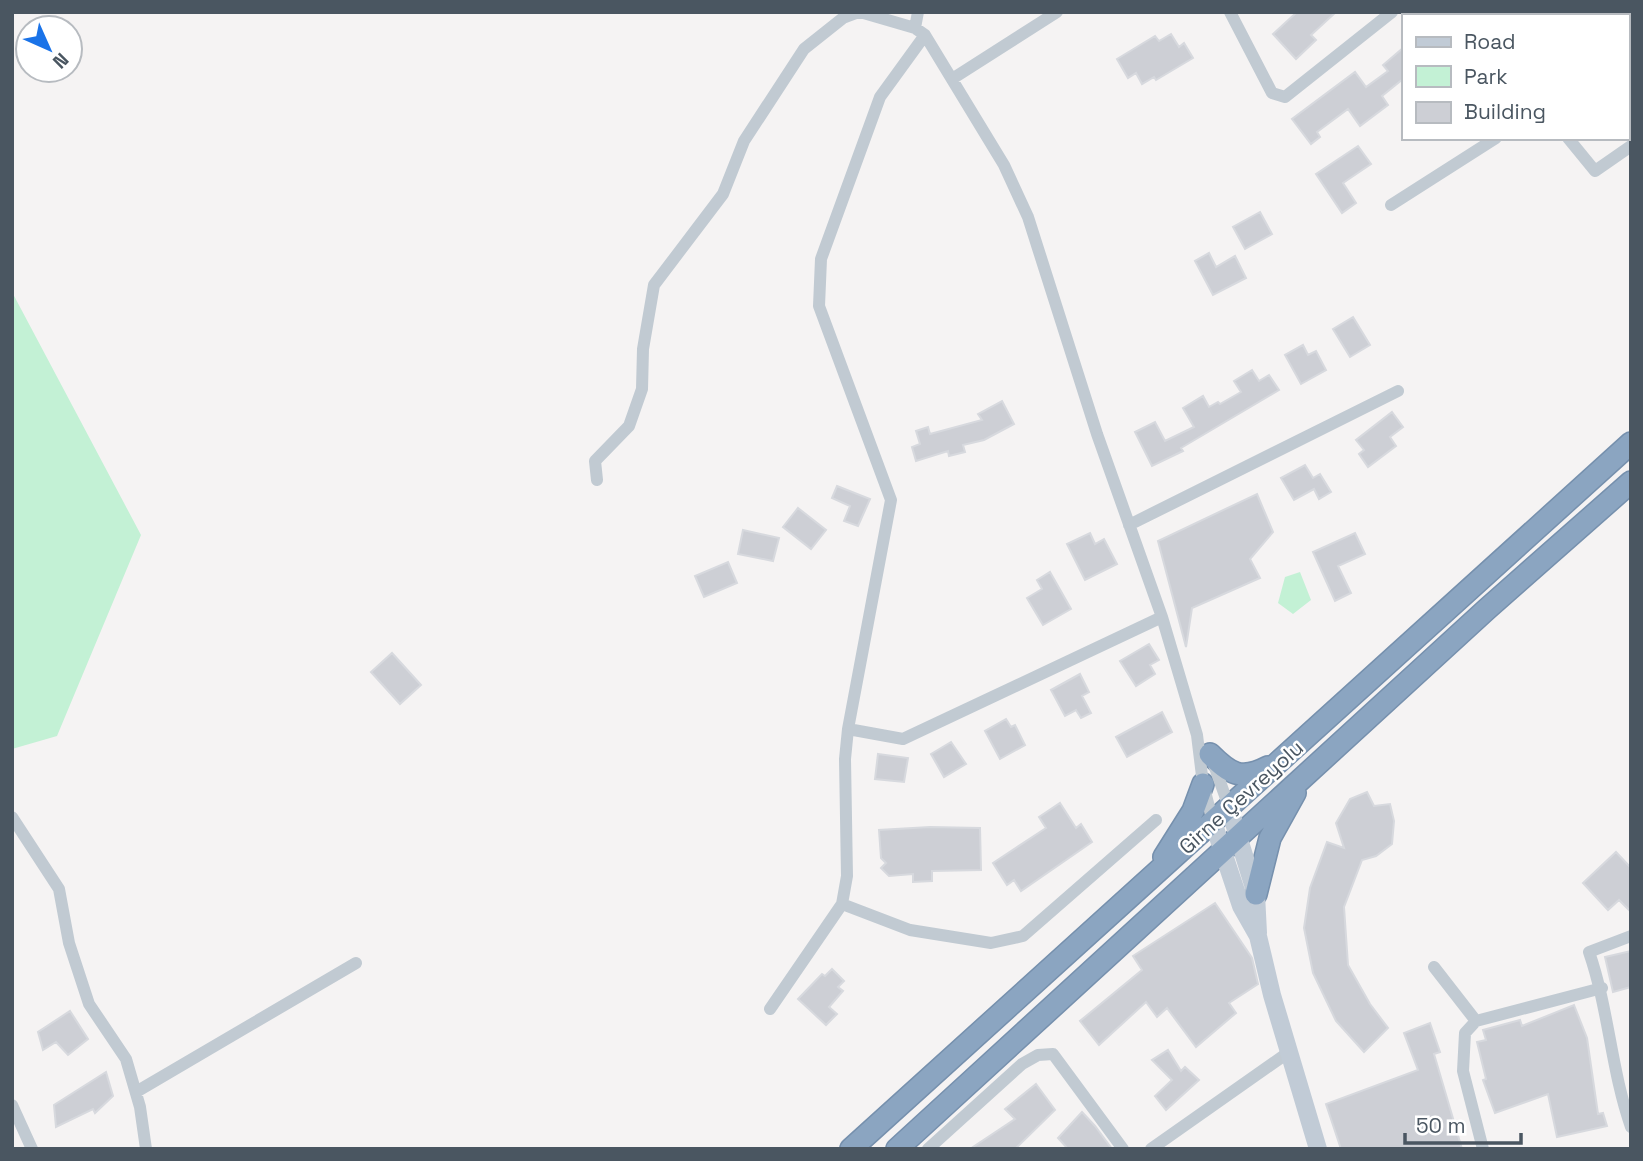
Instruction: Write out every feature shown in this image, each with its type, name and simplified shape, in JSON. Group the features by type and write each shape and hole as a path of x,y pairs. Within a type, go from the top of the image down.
{"highway":[{"name":"Girne Çevreyolu","path":"850,1149 1287,757 1631,443"},
{"name":"Girne Çevreyolu","path":"897,1149 1631,482"},
{"path":"1210,754 1227,771 1240,777 1253,775 1287,757"},
{"path":"1256,894 1270,838 1305,776"},
{"path":"1153,877 1193,811 1203,784"}],"street":[{"path":"597,480 596,461 629,426 642,389 643,349 654,285 723,194 744,141 804,49 844,18 859,12 920,32"},
{"path":"918,12 920,32 1004,165 1028,217 1162,617 1197,735 1203,784 1213,822 1241,906 1258,936"},
{"path":"952,79 1057,12"},
{"path":"1230,12 1272,93 1285,97 1392,12"},
{"path":"770,1009 842,904 847,876 845,760 848,729 891,500 819,306 821,260 880,97 920,32"},
{"path":"1391,205 1493,140"},
{"path":"1570,140 1595,171 1631,146"},
{"path":"1129,525 1398,391"},
{"path":"848,729 903,739 1162,617"},
{"path":"1197,735 1210,754 1240,836 1256,894 1258,936 1318,1149"},
{"path":"12,817 59,890 69,943 89,1004 126,1059 136,1092 142,1147"},
{"path":"842,904 909,930 991,943 1023,936 1156,820"},
{"path":"1631,936 1589,953 1602,988 1622,1102 1631,1128"},
{"path":"136,1092 356,963"},
{"path":"1434,967 1476,1021"},
{"path":"1483,1149 1463,1071 1465,1033 1476,1021 1602,988"},
{"path":"1151,1149 1289,1052"},
{"path":"928,1149 1023,1064 1038,1055 1053,1054 1123,1149"},
{"path":"12,1105 32,1149"}],"green space":[{"path":"12,292 141,535 57,736 12,749"},
{"path":"1300,572 1311,600 1293,614 1278,603 1285,577"}],"building":[{"path":"1297,12 1336,12 1311,35 1316,40 1296,59 1273,34"},
{"path":"1171,34 1179,47 1184,43 1193,58 1156,80 1154,77 1142,84 1136,73 1128,78 1117,59 1155,36 1159,41"},
{"path":"1402,49 1402,80 1382,96 1388,105 1360,126 1348,109 1317,132 1320,137 1311,144 1292,119 1355,72 1366,87 1388,71 1383,65"},
{"path":"1358,146 1371,164 1343,183 1356,203 1342,213 1316,174"},
{"path":"1260,212 1272,234 1245,249 1233,227"},
{"path":"1209,253 1216,267 1235,256 1246,278 1213,295 1195,261"},
{"path":"1353,317 1370,345 1350,357 1333,329"},
{"path":"1303,345 1308,355 1316,351 1326,370 1301,384 1285,355"},
{"path":"1252,370 1259,381 1269,375 1279,390 1181,448 1183,451 1152,466 1135,432 1155,422 1165,441 1194,427 1183,408 1203,396 1209,407 1218,402 1220,404 1241,392 1234,381"},
{"path":"1002,401 1014,424 984,440 963,445 965,452 949,456 948,451 916,461 912,447 920,444 916,431 928,427 930,434 982,420 978,414"},
{"path":"1392,412 1403,427 1390,437 1396,446 1368,467 1359,454 1364,450 1356,440"},
{"path":"1305,465 1313,478 1320,474 1331,492 1319,499 1314,489 1294,500 1281,478"},
{"path":"837,486 870,499 858,526 844,521 850,506 832,498"},
{"path":"1257,494 1273,532 1250,559 1260,578 1192,608 1186,647 1158,541"},
{"path":"798,508 826,530 811,549 783,527"},
{"path":"743,530 779,538 773,561 738,554"},
{"path":"1090,533 1095,544 1104,539 1117,564 1085,580 1067,544"},
{"path":"1355,533 1365,554 1338,566 1351,593 1335,601 1313,552"},
{"path":"728,562 737,583 704,597 695,576"},
{"path":"1050,572 1071,609 1043,625 1027,598 1042,589 1037,580"},
{"path":"1149,644 1159,660 1150,665 1155,674 1136,686 1120,661"},
{"path":"392,653 421,685 400,704 371,672"},
{"path":"1080,674 1089,692 1082,696 1091,713 1081,718 1076,710 1065,716 1051,690"},
{"path":"1162,712 1172,732 1127,757 1116,737"},
{"path":"1006,719 1011,727 1015,725 1025,745 1000,759 985,731"},
{"path":"951,742 966,764 944,777 931,754"},
{"path":"878,754 908,758 904,782 875,779"},
{"path":"1367,792 1374,806 1390,804 1394,821 1392,844 1376,856 1362,860 1344,907 1348,965 1370,1004 1388,1028 1364,1052 1336,1021 1313,973 1304,928 1310,888 1327,842 1344,848 1336,823 1350,799"},
{"path":"1060,803 1076,828 1081,824 1092,842 1021,891 1014,880 1007,885 993,863 1046,828 1039,817"},
{"path":"980,828 981,870 932,871 932,881 913,882 913,874 889,876 881,868 886,863 881,858 879,830"},
{"path":"1616,852 1631,868 1631,912 1619,900 1608,910 1583,883"},
{"path":"1215,903 1252,958 1258,984 1229,1003 1236,1013 1196,1047 1167,1008 1157,1017 1146,1002 1099,1045 1080,1021 1142,970 1133,956"},
{"path":"1631,951 1631,987 1613,992 1605,957"},
{"path":"832,969 844,981 838,987 843,991 829,1007 837,1014 826,1025 798,999 822,974 825,976"},
{"path":"1574,1005 1587,1038 1598,1114 1603,1113 1607,1126 1557,1137 1548,1094 1495,1113 1483,1080 1486,1079 1477,1042 1486,1040 1483,1030 1520,1020 1522,1026"},
{"path":"70,1011 88,1039 68,1055 56,1042 43,1050 38,1032"},
{"path":"1430,1023 1440,1052 1434,1054 1462,1149 1341,1149 1326,1104 1418,1070 1404,1033"},
{"path":"1168,1050 1181,1071 1185,1067 1199,1080 1166,1110 1155,1096 1172,1080 1152,1060"},
{"path":"106,1072 113,1096 95,1113 93,1109 56,1127 54,1105"},
{"path":"1036,1084 1055,1110 1015,1149 970,1149 1015,1119 1005,1109"},
{"path":"1082,1112 1112,1149 1068,1149 1058,1138"}]}
